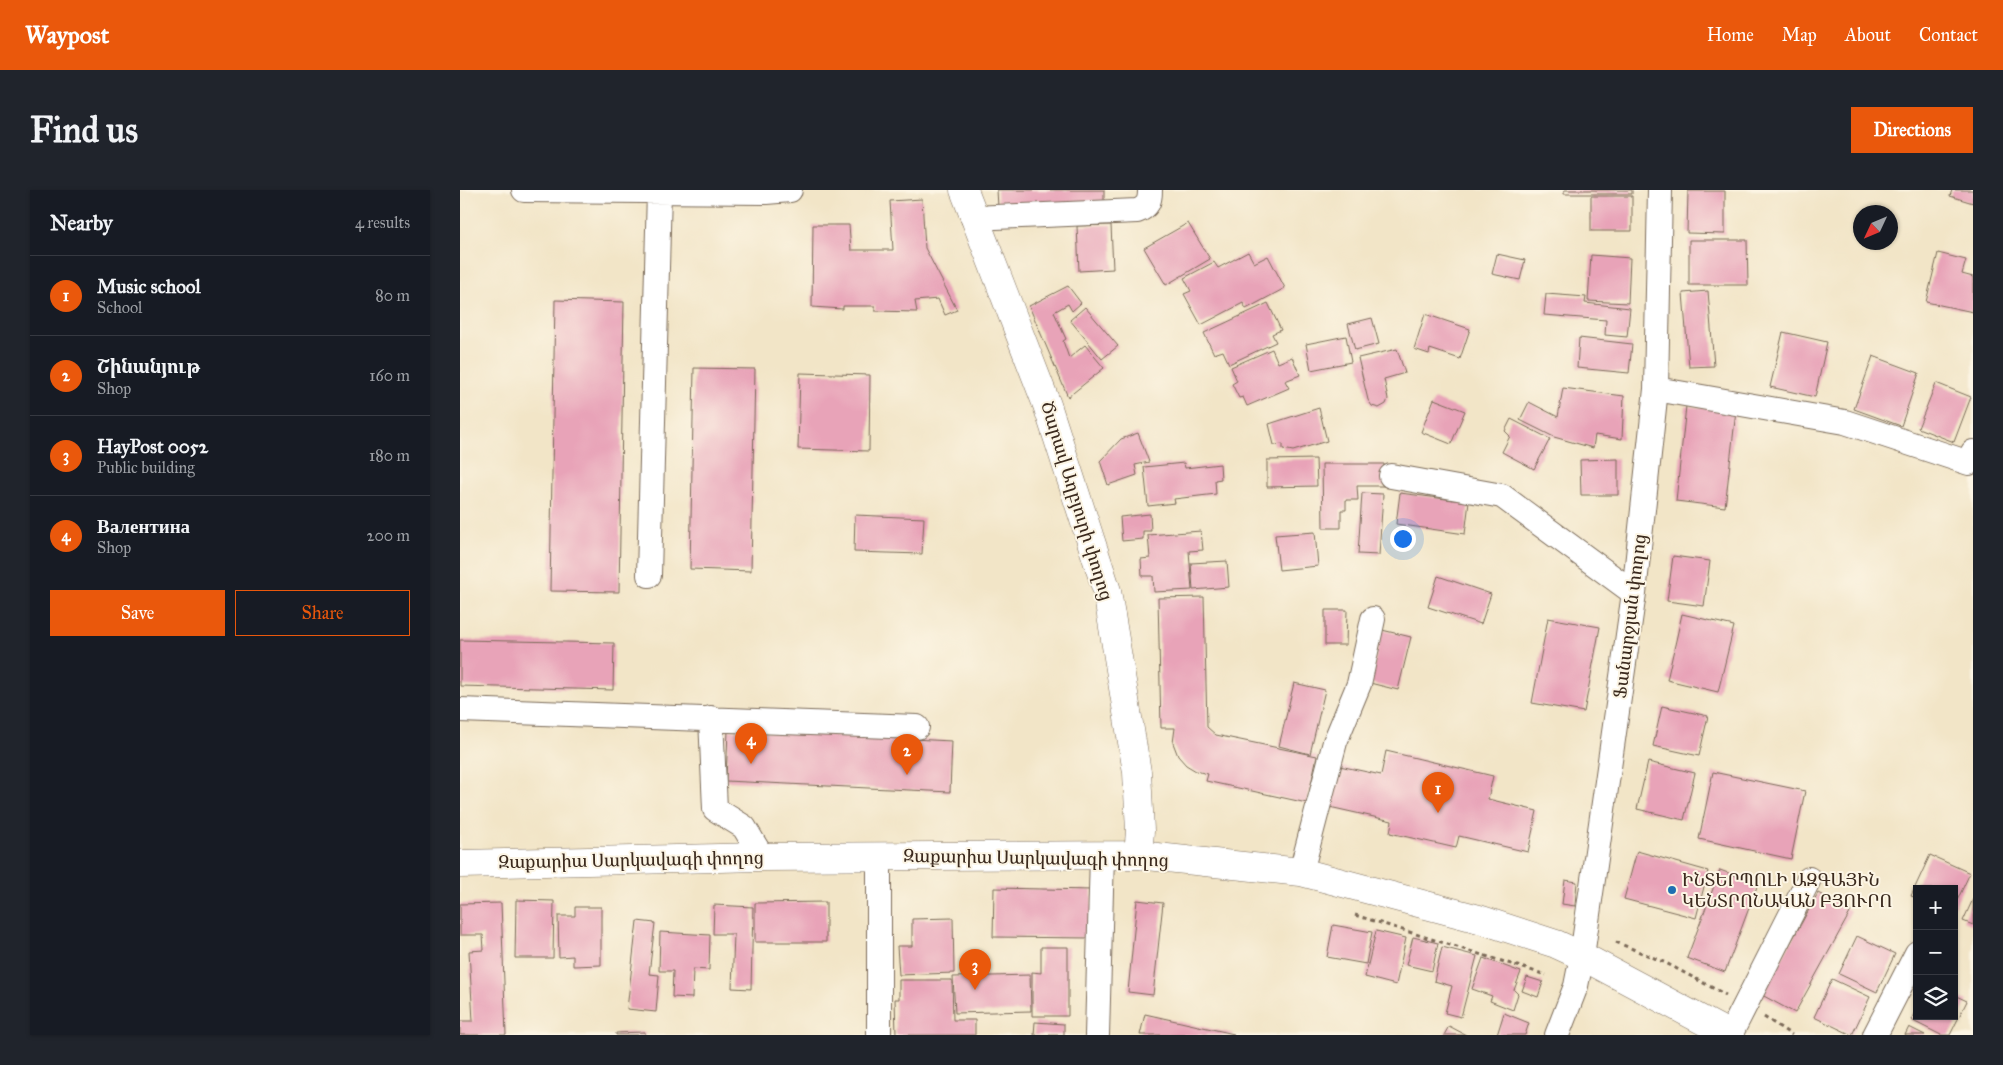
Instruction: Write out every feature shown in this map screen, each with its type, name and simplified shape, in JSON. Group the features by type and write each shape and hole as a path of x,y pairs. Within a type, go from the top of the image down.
{"main road":[{"name":"Ծարավ Աղբյուրի փողոց","path":"964,190 1047,404 1107,591 1137,772 1140,831 1138,855"},
{"name":"Զաքարիա Սարկավագի փողոց","path":"460,864 762,857 1138,855 1301,872 1479,918 1556,944 1730,1035"}],"street":[{"path":"524,190 766,192 790,190"},
{"path":"974,218 1138,211 1146,208 1150,200 1150,190"},
{"name":"Ֆանարջյան փողոց","path":"1557,1035 1576,986 1582,956 1634,593 1656,389 1660,190"},
{"path":"650,575 658,191"},
{"path":"1656,389 1845,422 1969,463 1973,452"},
{"path":"1391,476 1502,496 1634,593"},
{"path":"1301,872 1335,742 1359,684 1373,620"},
{"path":"460,710 917,727"},
{"path":"711,718 716,809 744,827 762,857"},
{"path":"1097,1035 1102,855"},
{"path":"879,856 879,1035"},
{"path":"1730,1035 1809,879"},
{"path":"1875,1035 1913,961"}],"path":[{"path":"1351,914 1546,975"},
{"path":"1616,942 1666,963 1746,1006 1792,1035"}],"building":[{"path":"997,190 1104,190 1104,204 998,207"},
{"path":"1564,190 1632,190 1632,194 1564,194"},
{"path":"1952,190 1973,190 1973,203 1950,196"},
{"path":"1688,191 1725,191 1725,234 1687,233"},
{"path":"1591,196 1632,196 1632,231 1591,231"},
{"path":"922,199 925,248 957,310 945,315 938,299 915,301 917,312 875,311 875,306 843,306 843,309 812,307 813,225 849,225 851,250 893,250 890,201"},
{"path":"1188,223 1210,259 1166,285 1144,248"},
{"path":"1111,225 1113,269 1079,271 1077,226"},
{"path":"1689,240 1747,240 1748,285 1689,285"},
{"path":"1248,252 1254,263 1268,256 1285,288 1246,309 1243,303 1201,325 1184,294 1191,291 1184,278 1214,262 1218,268"},
{"path":"1938,253 1966,260 1962,274 1973,277 1973,312 1926,302"},
{"path":"1497,254 1525,260 1520,280 1492,274"},
{"path":"1591,255 1630,258 1628,303 1588,301"},
{"path":"1068,286 1081,303 1072,311 1068,304 1054,312 1066,339 1063,341 1069,358 1085,345 1104,368 1068,397 1029,306"},
{"path":"1708,291 1714,366 1689,367 1683,293"},
{"path":"1546,294 1586,297 1585,303 1630,308 1627,337 1605,335 1606,320 1544,315"},
{"path":"555,300 624,302 619,592 550,591"},
{"path":"1268,303 1281,330 1272,334 1276,342 1229,364 1223,351 1214,354 1204,333"},
{"path":"1085,307 1118,346 1102,359 1070,320"},
{"path":"1425,314 1470,329 1460,359 1430,349 1429,354 1414,349"},
{"path":"1372,318 1379,344 1355,350 1348,324"},
{"path":"1783,332 1827,342 1815,397 1770,387"},
{"path":"1346,336 1351,362 1311,370 1306,344"},
{"path":"1579,338 1632,344 1629,373 1577,368"},
{"path":"1272,349 1278,363 1292,357 1300,375 1285,381 1289,388 1247,406 1243,397 1239,398 1232,384 1237,381 1231,367"},
{"path":"1397,349 1405,373 1384,379 1388,399 1386,404 1379,408 1372,406 1368,400 1358,358"},
{"path":"1873,356 1919,373 1901,426 1854,409"},
{"path":"694,368 755,369 751,571 690,569"},
{"path":"800,373 870,375 869,451 798,449"},
{"path":"1936,383 1971,397 1954,442 1918,428"},
{"path":"1563,388 1624,396 1622,439 1595,435 1593,448 1554,437 1520,420 1529,402 1558,417"},
{"path":"1434,399 1465,411 1451,444 1421,432"},
{"path":"1686,406 1736,411 1725,507 1676,501"},
{"path":"1319,408 1327,441 1293,451 1283,449 1283,444 1274,445 1269,424"},
{"path":"1511,419 1550,439 1534,469 1502,452 1510,436 1505,431"},
{"path":"1138,433 1149,462 1135,465 1137,475 1108,485 1100,461 1121,439"},
{"path":"1316,459 1317,486 1267,487 1267,460"},
{"path":"1618,459 1618,495 1581,495 1580,460"},
{"path":"1184,463 1185,468 1220,464 1221,479 1215,480 1216,494 1174,499 1175,503 1148,506 1144,467"},
{"path":"1322,464 1384,464 1385,486 1357,486 1358,500 1346,500 1346,510 1341,510 1341,528 1323,528"},
{"path":"1362,493 1383,494 1379,555 1358,554"},
{"path":"1400,493 1469,502 1465,534 1396,524"},
{"path":"1150,514 1151,531 1143,531 1143,539 1122,541 1120,517"},
{"path":"855,515 924,518 922,554 854,552"},
{"path":"1201,531 1203,550 1189,551 1192,590 1154,592 1153,576 1142,576 1141,559 1150,558 1148,535"},
{"path":"1315,532 1318,566 1279,570 1275,535"},
{"path":"1673,556 1710,561 1704,606 1667,601"},
{"path":"1227,561 1229,587 1193,590 1191,563"},
{"path":"1438,576 1491,594 1481,624 1428,607"},
{"path":"1204,597 1207,727 1216,735 1317,756 1307,803 1206,781 1208,774 1196,771 1186,765 1178,756 1173,743 1175,728 1161,728 1158,598"},
{"path":"1325,610 1347,610 1346,645 1325,645"},
{"path":"1682,614 1734,626 1718,692 1667,680"},
{"path":"1548,618 1600,627 1584,712 1532,703"},
{"path":"1382,630 1411,637 1398,690 1370,683"},
{"path":"460,640 614,643 613,690 460,686"},
{"path":"1294,683 1325,690 1310,754 1279,746"},
{"path":"1662,706 1708,716 1699,756 1653,746"},
{"path":"728,730 952,741 950,792 726,781"},
{"path":"1386,751 1493,776 1488,799 1537,811 1528,852 1459,836 1456,848 1390,833 1392,821 1325,806 1335,765 1381,775"},
{"path":"1648,762 1695,773 1684,820 1637,809"},
{"path":"1713,772 1805,791 1791,859 1699,839"},
{"path":"1637,851 1708,871 1696,918 1624,899"},
{"path":"1930,855 1970,873 1958,898 1958,885 1916,885"},
{"path":"1720,870 1758,884 1725,972 1687,958"},
{"path":"1565,880 1577,882 1575,906 1562,904"},
{"path":"994,888 1092,890 1092,938 993,937"},
{"path":"1818,893 1851,911 1795,1013 1762,995"},
{"path":"1973,899 1973,925 1963,921"},
{"path":"516,900 554,901 553,958 515,958"},
{"path":"1137,900 1163,903 1153,995 1128,992"},
{"path":"826,902 826,942 755,942 755,903"},
{"path":"501,903 506,1035 460,1035 460,1021 473,1021 469,951 484,950 483,935 460,935 460,904"},
{"path":"714,905 753,907 751,989 732,988 734,934 713,934"},
{"path":"575,907 601,907 601,965 573,966 573,956 559,957 558,916 575,916"},
{"path":"953,918 954,973 899,975 897,946 912,946 912,919"},
{"path":"637,921 655,923 649,974 659,975 656,1012 627,1009"},
{"path":"1333,925 1372,932 1366,964 1327,957"},
{"path":"1376,931 1406,938 1396,985 1365,977"},
{"path":"660,932 710,935 709,970 693,969 692,998 672,997 673,971 659,971"},
{"path":"1857,936 1895,954 1877,992 1839,974"},
{"path":"1413,937 1438,943 1432,971 1406,965"},
{"path":"1041,947 1068,947 1068,1016 1032,1016 1032,972 1041,973"},
{"path":"1442,947 1477,956 1461,1017 1445,1013 1452,986 1434,981"},
{"path":"1483,958 1521,972 1514,990 1518,994 1513,1010 1490,1001 1492,996 1472,989"},
{"path":"1030,975 1031,1011 955,1013 953,977"},
{"path":"1527,977 1543,982 1538,997 1522,991"},
{"path":"1832,979 1870,997 1852,1035 1814,1017"},
{"path":"899,980 952,980 953,1020 975,1020 975,1035 896,1035 895,999 899,999"},
{"path":"1958,997 1967,1001 1958,1019"},
{"path":"1504,1013 1529,1023 1525,1035 1497,1035"},
{"path":"1145,1014 1234,1034 1140,1035"},
{"path":"1913,1016 1913,1020 1958,1020 1950,1035 1941,1035 1911,1020"},
{"path":"1035,1022 1064,1024 1064,1035 1034,1035"},
{"path":"1449,1026 1466,1035 1444,1035"},
{"path":"1909,1027 1925,1035 1905,1035"},
{"path":"645,1032 645,1035 616,1035 616,1033"}],"place":[{"name":"Валентина","path":"751,764"},
{"name":"Շինանյութ","path":"907,775"},
{"name":"Music school","path":"1438,813"},
{"name":"ԻՆՏԵՐՊՈԼԻ ԱԶԳԱՅԻՆ ԿԵՆՏՐՈՆԱԿԱՆ ԲՅՈՒՐՈ","path":"1672,890"},
{"name":"HayPost 0052","path":"975,990"}]}
